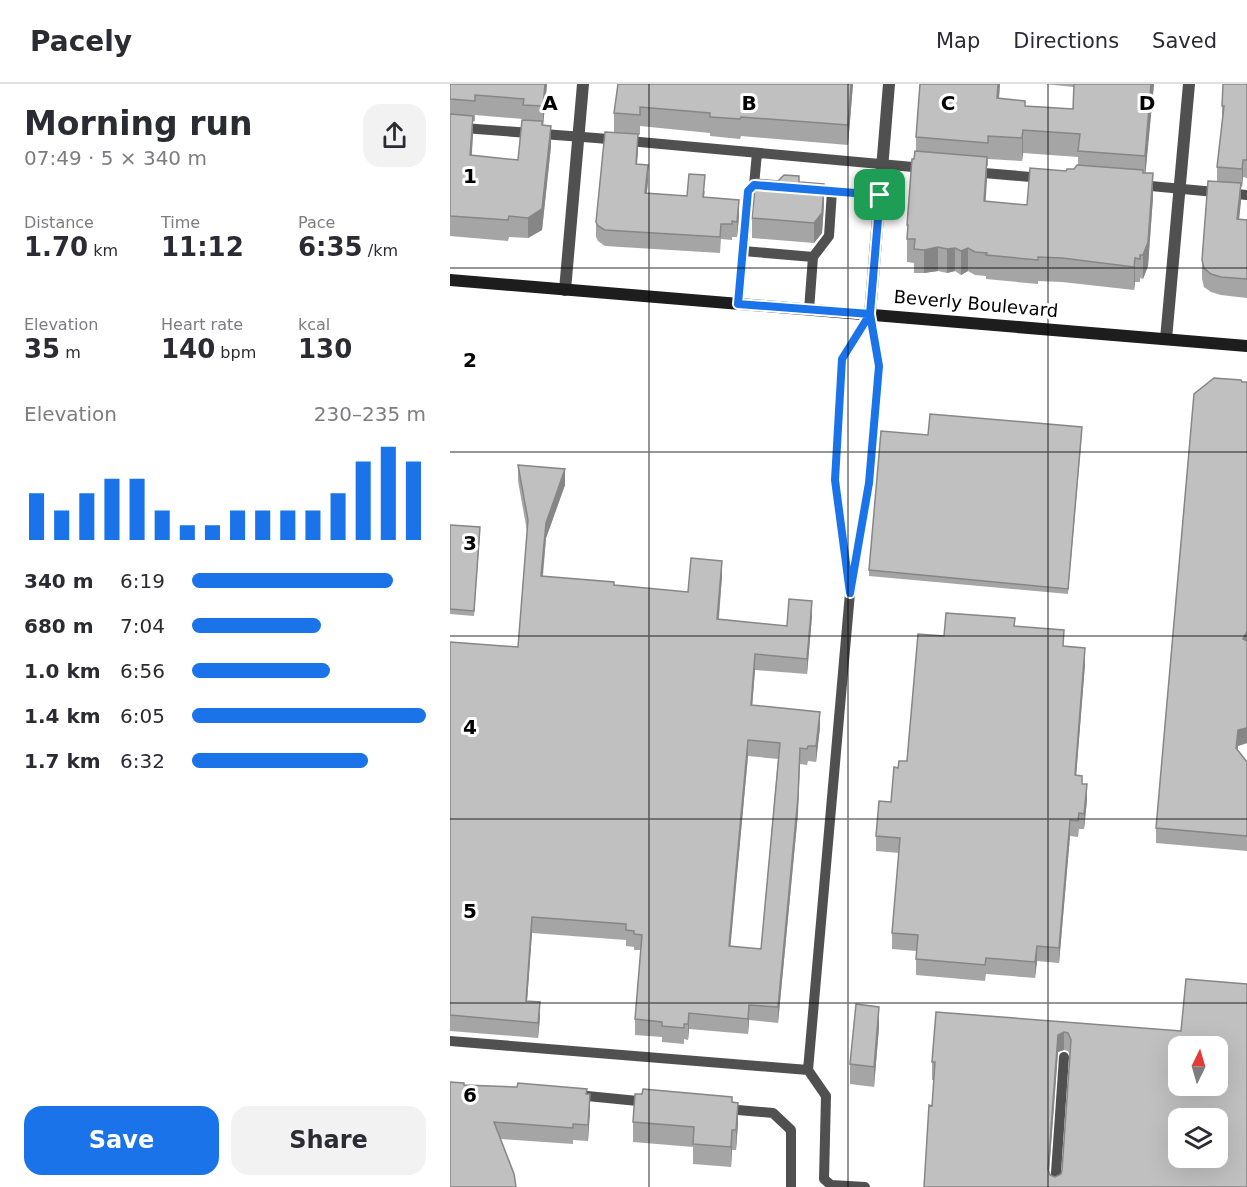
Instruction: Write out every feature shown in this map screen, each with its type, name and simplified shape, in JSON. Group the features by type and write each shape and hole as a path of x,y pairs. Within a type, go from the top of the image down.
{"main road":[{"name":"Beverly Boulevard","path":"450,280 1247,346"}],"street":[{"path":"565,290 583,84"},
{"path":"870,314 889,84"},
{"path":"1167,339 1189,84"}],"lane":[{"path":"450,127 579,136 939,170"},
{"path":"738,304 748,191 754,185 757,153"},
{"path":"962,171 1054,179"},
{"path":"1123,184 1247,195"},
{"path":"754,185 776,187"},
{"path":"799,189 880,195"},
{"path":"809,310 813,257 829,236 832,192"},
{"path":"743,251 813,257"},
{"path":"850,593 835,480 842,359 870,314"},
{"path":"865,1187 831,1185 824,1179 826,1096 808,1070 850,593 869,483 879,366 870,314"},
{"path":"450,1041 808,1070"},
{"path":"1055,1187 1064,1057"},
{"path":"565,1094 658,1103"},
{"path":"715,1108 773,1113 791,1130 791,1187"}],"building":[{"path":"450,84 545,84 543,106 523,105 524,99 475,95 475,101 450,99"},
{"path":"618,84 851,84 848,125 710,117 710,113 640,107 640,115 614,113"},
{"path":"920,84 998,84 997,98 1025,101 1025,106 1073,109 1074,84 1151,84 1145,156 1078,151 1080,134 1023,130 1022,138 988,136 988,143 916,137"},
{"path":"1223,84 1247,84 1247,160 1243,160 1242,169 1217,167 1224,106 1222,106"},
{"path":"450,114 473,116 470,155 518,160 522,120 542,121 542,125 551,126 542,209 528,218 509,216 508,220 450,216"},
{"path":"605,132 638,134 636,164 648,165 645,193 687,196 689,174 705,175 703,197 739,200 737,222 721,224 720,237 605,230 598,226 596,222"},
{"path":"915,151 987,157 984,201 1027,205 1030,168 1066,171 1074,169 1077,165 1143,170 1143,173 1153,173 1148,242 1143,255 1140,255 1140,259 1135,258 1134,267 1062,258 1038,257 1038,260 986,255 987,253 975,252 968,248 961,251 955,248 938,247 924,250 914,249 915,239 907,239 907,225 912,159 914,159"},
{"path":"784,175 799,176 799,182 824,184 822,213 814,223 752,218 756,179 778,181"},
{"path":"1208,181 1241,183 1237,219 1247,220 1247,279 1221,277 1211,274 1204,268 1202,260"},
{"path":"1214,378 1247,382 1247,631 1243,639 1247,641 1247,728 1238,730 1236,748 1247,762 1247,836 1156,828 1194,394"},
{"path":"930,414 1082,427 1068,589 869,570 881,431 928,435"},
{"path":"518,465 565,469 546,523 541,576 614,582 614,585 688,592 691,558 722,561 717,619 787,626 789,599 812,601 807,659 755,654 751,705 820,712 816,746 808,746 807,749 800,748 798,797 778,1007 749,1005 748,1019 689,1013 688,1024 684,1024 684,1028 662,1026 662,1022 635,1019 642,935 626,930 626,924 532,917 526,1001 540,1002 538,1023 450,1015 450,642 518,647 528,520","holes":["748,740 780,743 761,949 729,946"]},
{"path":"450,525 480,527 474,611 450,609"},
{"path":"946,613 1015,618 1014,626 1064,630 1063,646 1085,648 1075,775 1082,776 1082,784 1087,784 1084,814 1079,813 1078,821 1070,820 1059,948 1037,946 1035,962 986,958 985,965 916,959 918,935 892,933 900,838 876,836 879,801 891,802 894,767 898,768 899,761 907,761 918,634 944,636"},
{"path":"1186,979 1247,984 1247,1187 924,1187 929,1105 932,1106 935,1062 932,1062 936,1012 1181,1031","holes":["1068,1033 1071,1040 1062,1170 1061,1174 1055,1177 1050,1175 1048,1169 1058,1035"]},
{"path":"856,1004 879,1007 874,1067 850,1064"},
{"path":"450,1082 464,1083 464,1085 517,1087 518,1083 587,1089 586,1094 590,1094 588,1125 573,1124 573,1128 494,1122 514,1174 516,1187 450,1187"},
{"path":"643,1089 732,1097 732,1102 738,1103 736,1130 732,1130 731,1147 693,1144 694,1127 633,1122 635,1094 642,1094"}],"route":[{"path":"880,195 754,185 748,191 738,304 870,314 879,366 869,483 850,593 835,480 842,359 870,314 880,195"}]}
